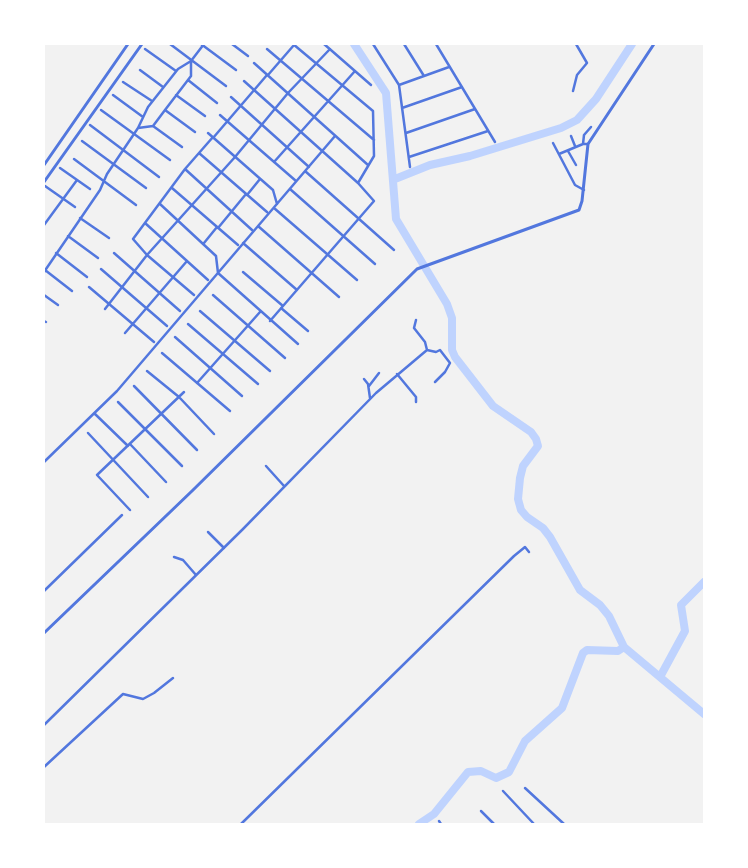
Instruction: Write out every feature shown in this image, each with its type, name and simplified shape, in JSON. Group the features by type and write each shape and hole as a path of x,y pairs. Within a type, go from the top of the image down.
{"street":[{"path":"44,165 128,44"},
{"path":"75,207 44,184 142,44"},
{"path":"170,44 226,86"},
{"path":"72,291 44,271 100,190 112,164 138,128 152,101 176,71 191,60 203,44 236,70"},
{"path":"232,44 248,56"},
{"path":"194,295 147,255 133,239 197,154 200,153 294,44 373,112 374,156 358,183"},
{"path":"324,44 372,85"},
{"path":"373,44 399,85 410,167"},
{"path":"404,44 424,76"},
{"path":"436,44 495,142"},
{"path":"573,91 577,75 587,64 576,44"},
{"path":"44,632 192,491 417,269 579,210 584,190 588,144 654,44"},
{"path":"144,49 176,71"},
{"path":"267,49 374,141"},
{"path":"104,309 147,255 235,157 301,78 330,49"},
{"path":"153,126 192,74 191,60"},
{"path":"254,63 368,165"},
{"path":"399,85 450,67"},
{"path":"140,70 163,87"},
{"path":"274,162 355,71"},
{"path":"188,80 216,103"},
{"path":"244,81 358,183 374,201 270,321"},
{"path":"123,82 152,101"},
{"path":"402,108 462,87"},
{"path":"112,95 143,117"},
{"path":"176,95 205,116"},
{"path":"231,97 309,167"},
{"path":"406,133 475,109"},
{"path":"101,110 170,160"},
{"path":"165,110 195,132"},
{"path":"220,115 296,181"},
{"path":"90,125 159,177"},
{"path":"138,128 153,126 182,147"},
{"path":"583,144 584,136 591,127"},
{"path":"409,157 488,131"},
{"path":"208,133 273,190 277,204"},
{"path":"44,462 117,391 335,136"},
{"path":"571,136 576,147"},
{"path":"82,142 146,188"},
{"path":"553,143 575,185 584,190"},
{"path":"559,154 583,144 588,144"},
{"path":"568,150 576,165"},
{"path":"200,153 267,212"},
{"path":"74,159 136,205"},
{"path":"60,168 90,189"},
{"path":"185,169 252,230"},
{"path":"306,171 394,250"},
{"path":"204,243 260,179"},
{"path":"44,225 77,180"},
{"path":"172,188 238,245"},
{"path":"290,189 375,264"},
{"path":"160,204 216,256 218,273 298,344"},
{"path":"274,208 357,280"},
{"path":"80,218 109,238"},
{"path":"145,223 208,280"},
{"path":"258,226 339,297"},
{"path":"68,236 98,258"},
{"path":"243,243 297,290"},
{"path":"56,253 87,277"},
{"path":"114,253 180,311"},
{"path":"125,333 187,261"},
{"path":"101,270 167,326"},
{"path":"243,272 308,331"},
{"path":"89,287 154,342"},
{"path":"44,295 58,305"},
{"path":"213,295 285,358"},
{"path":"200,311 270,371"},
{"path":"197,383 260,312"},
{"path":"416,320 414,328 425,342 427,350"},
{"path":"188,324 258,384"},
{"path":"175,338 242,396"},
{"path":"44,725 224,548 370,399 427,350"},
{"path":"427,350 436,352 440,350 450,363 445,372 435,382"},
{"path":"162,353 230,411"},
{"path":"147,371 179,397 214,434"},
{"path":"369,386 379,373"},
{"path":"397,374 416,397 416,402"},
{"path":"364,379 369,386 370,399"},
{"path":"134,386 198,450"},
{"path":"130,510 98,475 184,392"},
{"path":"118,402 182,466"},
{"path":"94,413 166,482"},
{"path":"88,433 148,497"},
{"path":"266,466 284,486"},
{"path":"44,591 122,515"},
{"path":"208,532 224,548"},
{"path":"241,824 514,556 525,547 529,552"},
{"path":"174,558 183,560 196,575"},
{"path":"44,767 123,694 135,698 143,698 154,693 173,678"},
{"path":"525,788 564,824"},
{"path":"503,791 534,824"},
{"path":"481,811 494,824"}],"waterway":[{"path":"354,44 386,93 396,219 447,304 452,318 452,350 455,357 493,406 531,432 536,439 538,446 523,466 520,478 518,499 521,510 527,517 543,528 550,537 580,590 600,605 609,616 624,647 704,714"},
{"path":"395,179 430,165 470,156 561,128 577,120 596,99 632,44"},
{"path":"660,677 685,631 681,605 704,582"},
{"path":"419,824 434,814 468,772 481,771 496,778 509,772 525,741 562,708 583,653 587,650 618,651 624,647"}]}
